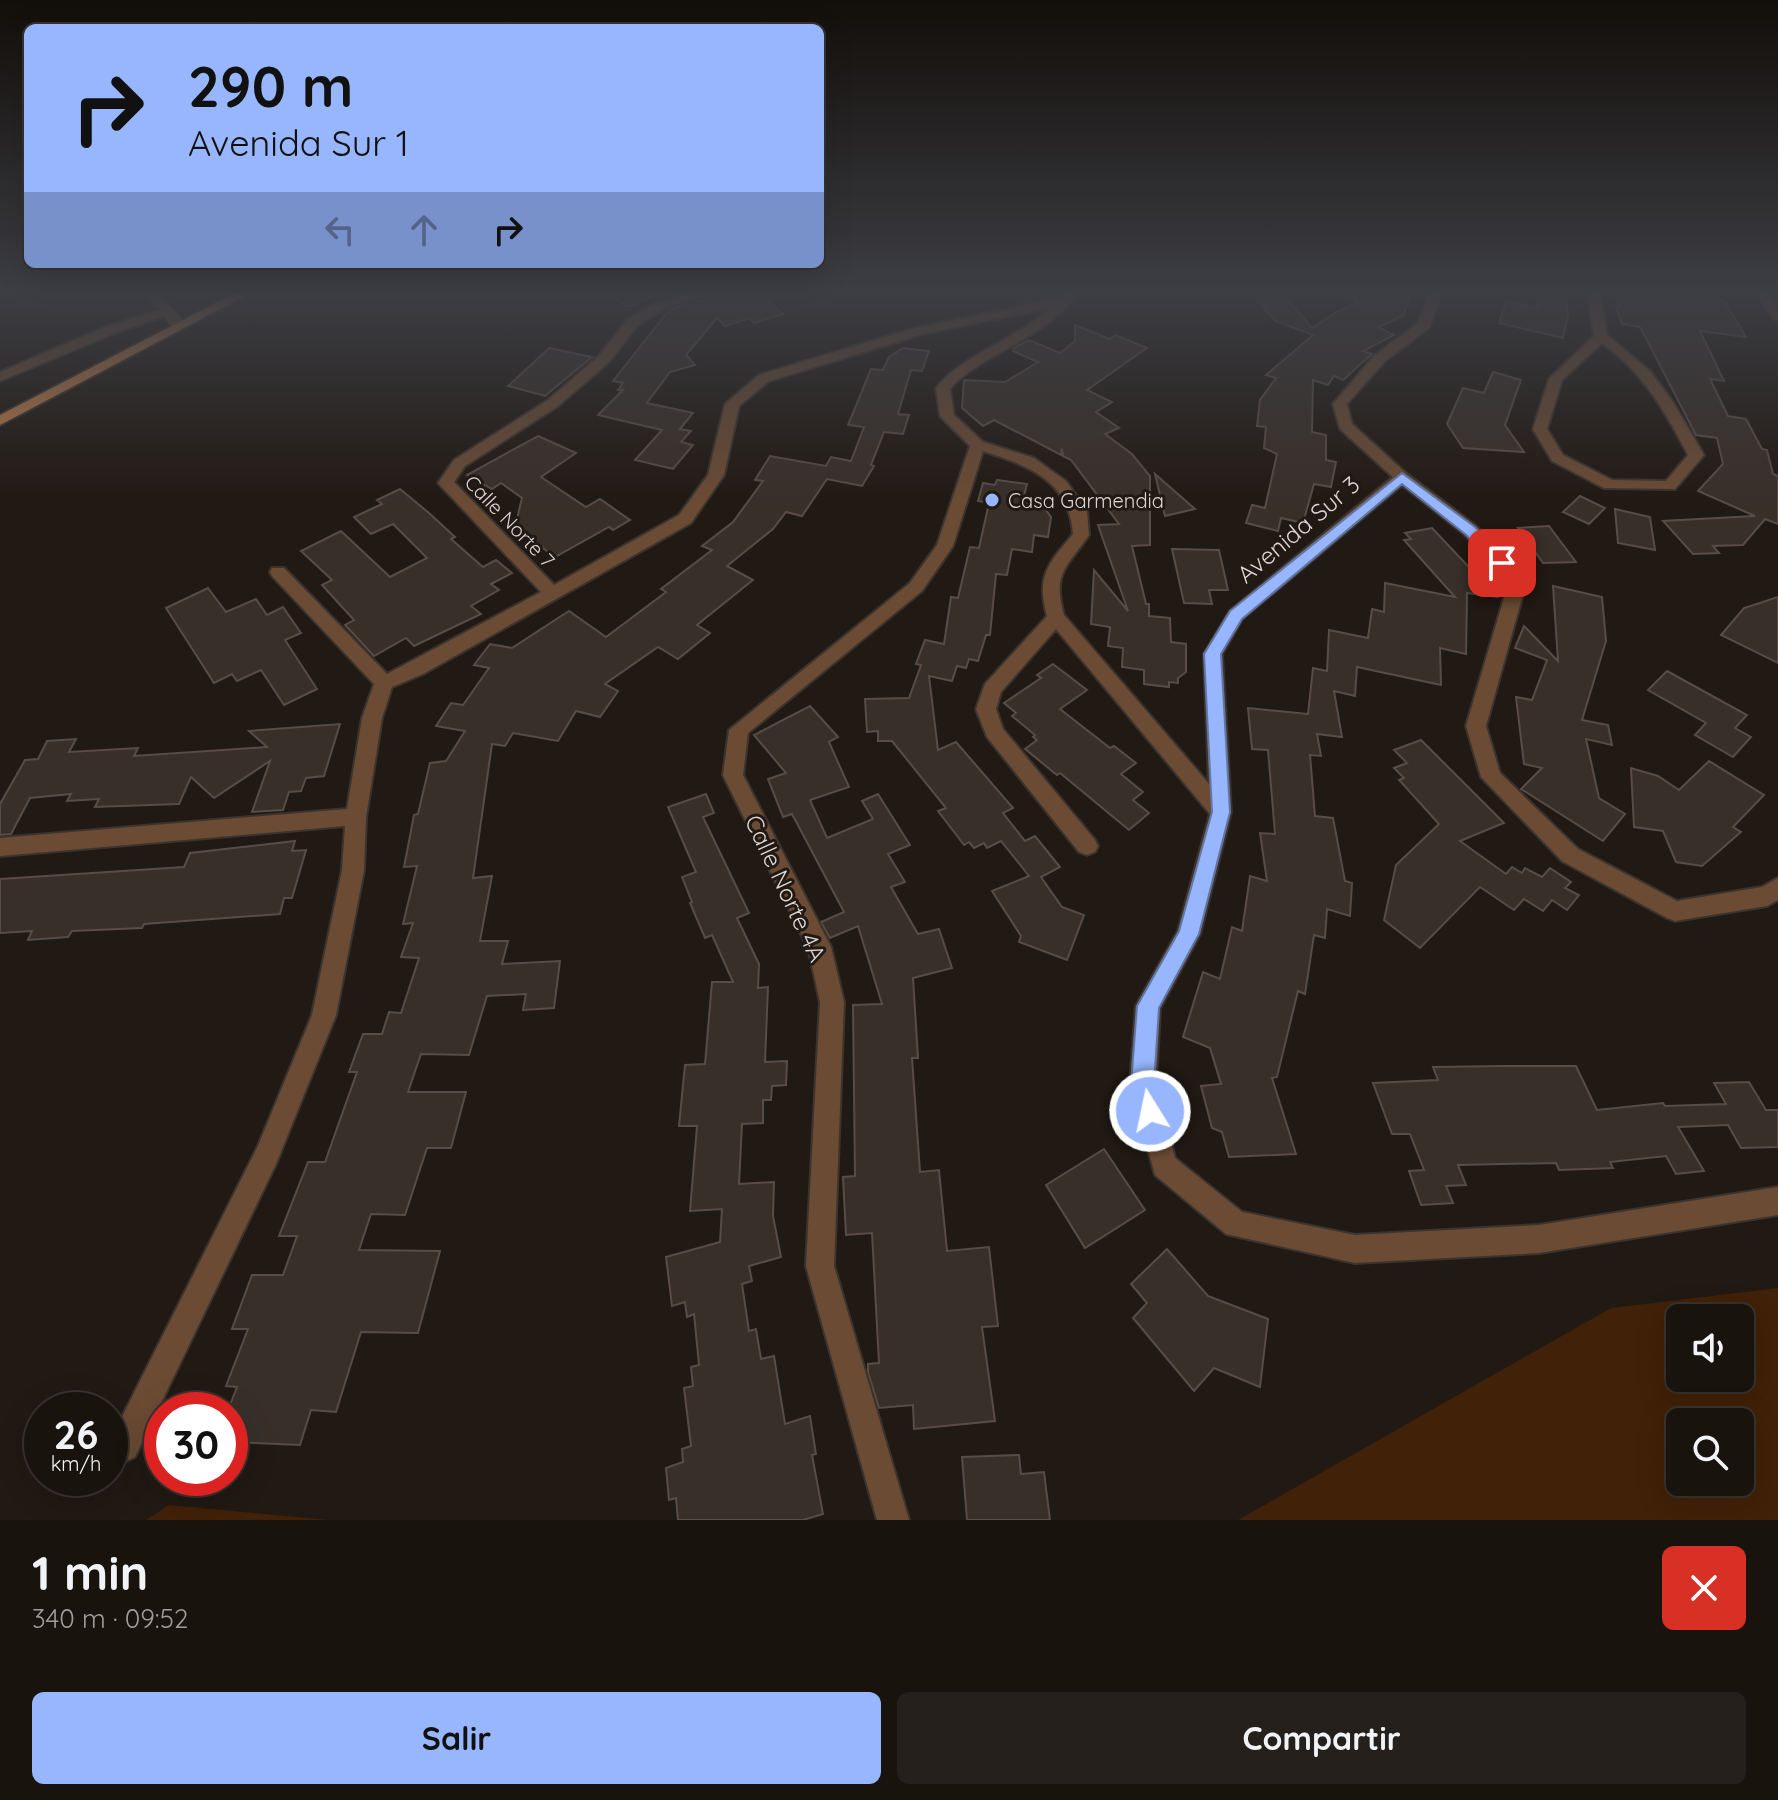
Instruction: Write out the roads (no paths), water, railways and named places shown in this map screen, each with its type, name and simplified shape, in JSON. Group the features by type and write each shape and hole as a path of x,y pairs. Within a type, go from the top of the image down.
{"main road":[{"path":"0,421 114,360"}],"street":[{"path":"0,377 40,360"},
{"name":"Calle Norte 7","path":"551,592 446,483 459,463 553,403 603,360"},
{"path":"128,1438 267,1155 324,1015 353,870 356,817 372,718 384,683 416,669 685,519 716,475 732,404 764,378 824,360"},
{"path":"977,360 957,370 943,388 947,416 978,445 1029,461 1061,484 1079,511 1081,535 1055,566 1048,590 1056,617 1221,812"},
{"path":"1378,360 1340,404 1345,426 1402,477 1470,530 1518,580 1476,726 1491,777 1570,855 1675,911 1767,896 1778,887"},
{"path":"1576,360 1556,379 1540,429 1557,458 1609,485 1670,486 1696,455 1667,402 1634,360"},
{"name":"Calle Norte 4A","path":"893,1520 820,1266 832,1002 819,947 733,775 739,730 916,587 945,546 978,445"},
{"name":"Avenida Sur 3","path":"1402,477 1236,615 1213,654 1221,812 1189,934 1148,1006 1143,1084 1164,1166 1236,1224 1355,1249 1539,1239 1778,1201"},
{"path":"278,572 384,683"},
{"path":"1056,617 992,689 986,709 994,732 1087,846"},
{"path":"0,847 356,817"}],"place":[{"name":"Casa Garmendia","path":"992,500"}]}
